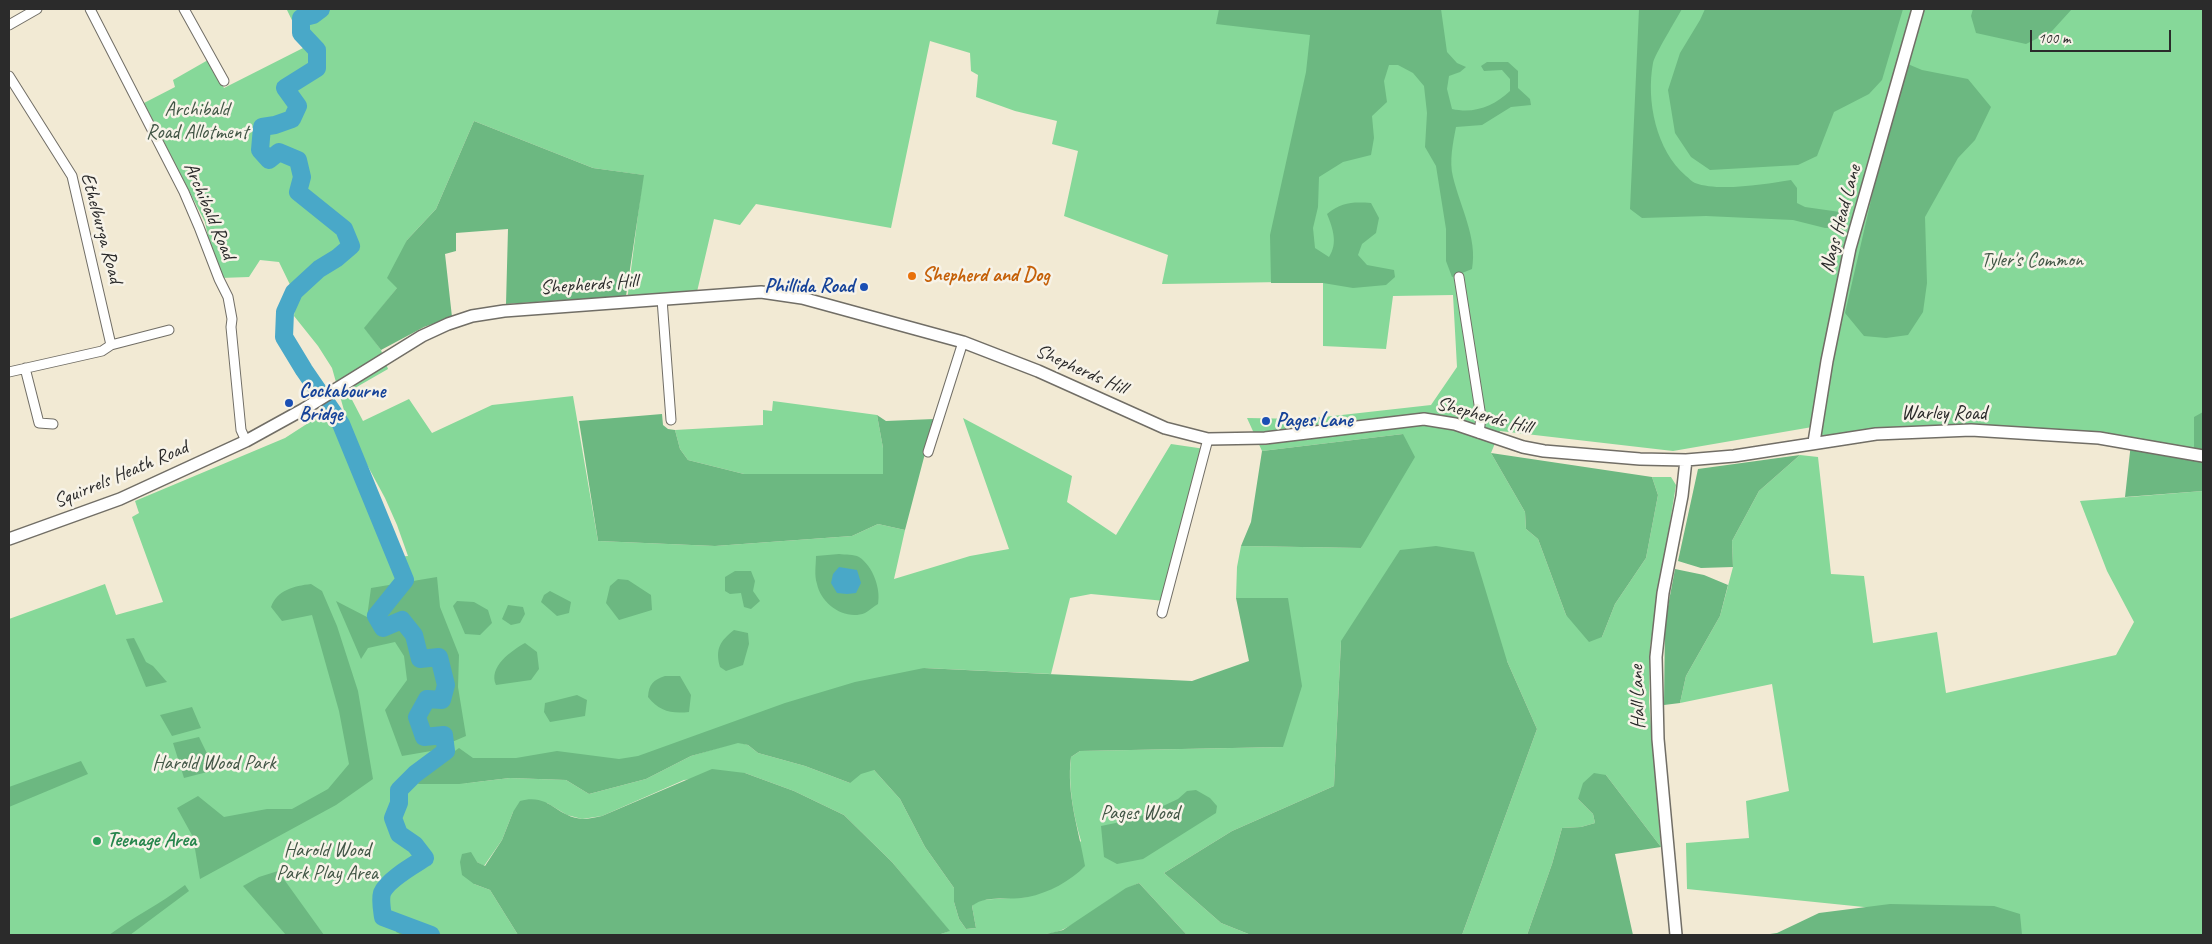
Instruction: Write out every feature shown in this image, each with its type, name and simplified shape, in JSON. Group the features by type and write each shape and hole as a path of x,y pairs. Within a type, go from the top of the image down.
{"street":[{"path":"9,25 37,9"},
{"name":"Archibald Road","path":"90,9 184,192 228,297 232,319 230,327 240,430 246,441"},
{"path":"184,9 224,81"},
{"name":"Nags Head Lane","path":"1814,442 1827,361 1850,248 1918,9"},
{"name":"Ethelburga Road","path":"9,76 72,176 103,302 111,345"},
{"path":"1459,277 1481,418 1479,432"},
{"name":"Shepherds Hill","path":"246,441 304,410 422,336 472,316 504,311 752,293 782,294 963,342 1038,371 1165,428 1208,439 1265,438 1424,419 1455,424 1508,444 1544,451 1640,459 1686,460"},
{"path":"662,299 671,420"},
{"path":"9,372 102,351 111,345 169,330"},
{"path":"928,452 963,342"},
{"path":"25,368 39,423 53,424"},
{"name":"Warley Road","path":"1686,460 1734,456 1814,442 1876,434 1971,430 2099,438 2203,456"},
{"path":"1162,613 1208,439"},
{"name":"Squirrels Heath Road","path":"9,539 120,499 246,441"},
{"name":"Hall Lane","path":"1676,935 1658,739 1656,656 1663,593 1682,496 1686,460"}],"green space":[{"path":"1219,9 1441,9 1447,52 1457,63 1466,67 1460,72 1449,76 1447,89 1452,109 1469,110 1484,108 1510,91 1510,79 1502,70 1484,71 1481,66 1487,62 1508,62 1518,71 1518,88 1530,99 1531,105 1511,107 1482,125 1456,127 1451,165 1473,246 1472,269 1452,277 1446,261 1446,229 1436,166 1425,147 1427,113 1424,86 1413,73 1398,65 1389,65 1384,81 1387,102 1372,116 1374,138 1371,155 1343,162 1319,177 1318,207 1313,228 1315,248 1329,257 1334,241 1333,231 1327,214 1347,204 1371,203 1379,218 1376,233 1362,244 1358,255 1367,265 1394,270 1395,277 1386,285 1353,288 1323,283 1271,283 1270,235 1306,72 1310,35 1216,24"},
{"path":"1639,9 1682,9 1653,63 1651,93 1652,109 1661,139 1667,153 1686,176 1695,183 1717,187 1791,180 1797,188 1797,203 1805,207 1840,212 1843,217 1839,228 1825,228 1793,220 1706,216 1642,218 1630,209"},
{"path":"1705,9 1903,9 1882,80 1869,94 1834,112 1817,156 1798,165 1710,170 1691,157 1675,133 1668,90 1680,53"},
{"path":"1973,9 2072,9 2052,31 2026,44 1976,33 1971,16"},
{"path":"2203,9 2203,456 2148,447 1980,431 1814,442 1818,426 1673,451 1500,431 1491,453 1525,512 1526,529 1538,539 1566,615 1602,637 1615,604 1646,558 1658,495 1652,477 1671,477 1676,485 1650,647 1649,702 1661,847 1606,775 1578,799 1593,814 1595,823 1581,827 1562,828 1552,864 1527,935 1462,935 1537,729 1507,661 1341,641 1334,786 1232,831 1164,873 1221,923 1251,935 1187,935 1139,883 1120,893 1074,924 1053,933 1021,936 938,935 949,931 892,862 844,815 794,791 745,773 684,780 602,816 582,819 567,815 547,803 513,812 502,840 484,866 477,862 474,884 490,890 518,935 9,935 9,619 105,584 116,615 163,602 132,517 139,513 135,501 285,438 330,409 341,424 395,557 408,556 385,498 351,435 332,368 318,346 294,316 296,297 279,262 260,260 249,277 220,278 212,256 205,222 144,103 175,87 173,80 208,60 224,88 305,47 287,10","holes":["930,41 970,53 971,71 978,75 976,97 1015,111 1057,121 1052,144 1078,151 1064,216 1168,255 1162,284 1323,283 1323,346 1386,349 1393,296 1453,295 1457,367 1431,405 1306,419 1247,418 1262,451 1403,434 1361,548 1241,546 1237,567 1236,598 1288,599 1283,747 1080,751 1071,757 1070,778 1074,810 1081,841 1027,897 978,900 972,906 976,928 966,929 959,919 954,902 954,888 925,847 900,799 874,770 924,668 1051,674 1070,598 1091,594 1165,601 1205,449 1171,444 1116,535 1067,502 1072,476 963,418 1009,549 970,556 894,579 905,530 878,524 852,536 715,546 598,541 573,396 492,405 432,433 409,399 363,421 348,392 388,369 381,350 365,328 398,287 407,240 436,209 474,121 593,168 643,175 627,301 696,296 714,219 740,225 756,204 891,228","830,690 850,783 805,766 758,753 748,745 738,742 691,756 646,779 589,794 566,780 510,778 459,784 569,769 642,767"]},
{"path":"1903,62 1922,70 1968,79 1991,107 1975,140 1958,158 1925,217 1927,283 1923,312 1908,335 1886,338 1864,336 1845,313"},
{"path":"474,121 593,168 644,175 626,296 506,304 508,229 456,233 456,251 445,254 452,317 424,327 381,350 364,328 397,288 387,278 407,240 436,209"},
{"path":"773,401 877,415 883,448 884,474 744,474 688,460 680,449 675,430 763,425 763,410 772,411"},
{"path":"2203,412 2203,491 2125,497 2131,443 2194,455 2194,417"},
{"path":"662,414 663,425 668,429 675,430 680,449 688,460 744,474 883,474 883,448 877,415 886,421 934,419 905,530 878,524 852,536 715,546 598,541 579,421"},
{"path":"1403,434 1415,457 1361,548 1241,546 1251,522 1262,451"},
{"path":"1491,453 1652,477 1658,495 1646,558 1615,604 1602,637 1589,642 1566,615 1538,539 1526,529 1525,512"},
{"path":"1800,455 1818,457 1831,574 1864,576 1873,643 1937,632 1946,693 2116,655 2134,622 2107,571 2080,501 2203,491 2203,935 1912,935 1913,912 1687,889 1686,843 1749,838 1746,801 1789,791 1772,684 1680,703 1686,676 1720,616 1733,567 1732,541 1759,491"},
{"path":"1800,455 1759,491 1732,541 1733,567 1701,568 1678,561 1698,469"},
{"path":"1436,546 1474,552 1507,661 1537,729 1462,935 1251,935 1221,923 1164,873 1232,831 1334,786 1341,641 1400,550"},
{"path":"839,554 859,557 868,566 875,578 879,598 878,604 865,613 850,615 842,613 829,604 819,591 816,577 816,556"},
{"path":"1675,569 1704,575 1728,585 1720,616 1686,676 1680,703 1664,705 1665,622"},
{"path":"735,571 751,571 755,581 753,591 760,601 751,609 744,607 741,593 730,594 725,591 725,577"},
{"path":"437,577 440,607 459,655 458,687 466,736 431,751 402,756 385,710 407,680 404,656 395,642 368,648 361,659 336,601 367,617 371,588"},
{"path":"618,579 628,580 651,595 652,610 619,620 606,603 610,586"},
{"path":"311,584 322,591 337,626 358,691 373,779 336,805 200,879 193,837 177,808 198,796 224,817 267,809 292,809 328,789 349,764 339,711 312,615 282,621 271,607 277,597 287,590"},
{"path":"550,591 571,602 569,613 557,616 541,602 544,595"},
{"path":"1236,598 1288,598 1302,686 1283,747 1080,751 1071,757 1070,785 1085,866 1059,886 1043,893 1021,898 991,899 978,902 972,906 976,928 966,929 959,919 954,902 954,888 925,847 900,799 874,770 861,774 850,783 805,766 758,753 748,745 738,743 691,756 646,779 589,794 566,780 510,778 459,784 418,784 423,774 459,748 473,758 516,758 557,751 619,759 638,756 785,703 855,682 924,668 1192,681 1249,661"},
{"path":"457,601 474,602 488,610 492,623 480,635 465,634 453,606"},
{"path":"508,605 523,607 525,614 520,623 511,625 502,619"},
{"path":"734,630 748,633 749,644 743,665 726,671 720,667 718,655 722,642"},
{"path":"134,638 146,662 153,666 167,682 146,687 126,639"},
{"path":"525,643 537,652 539,669 531,680 496,685 495,672 502,660 513,650"},
{"path":"665,676 680,676 691,695 689,712 666,711 657,706 648,697 652,683"},
{"path":"577,695 587,700 585,716 550,722 544,712 545,703"},
{"path":"192,707 201,728 172,736 160,715"},
{"path":"199,737 215,770 184,778 173,743"},
{"path":"81,761 88,774 9,807 9,787"},
{"path":"712,769 745,773 794,791 844,815 892,862 950,931 938,935 518,935 490,890 474,884 462,875 460,862 462,854 471,852 477,862 485,866 502,840 513,812 520,801 539,800 566,814 582,819 602,816"},
{"path":"1594,773 1606,775 1661,847 1615,854 1633,935 1527,935 1552,864 1562,828 1581,827 1595,823 1593,814 1578,799 1583,783"},
{"path":"1196,790 1210,798 1217,806 1216,813 1143,859 1117,864 1104,857 1101,826 1135,819 1178,799 1187,791"},
{"path":"278,871 324,935 286,935 243,886 259,877"},
{"path":"1139,883 1187,935 1042,935 1063,930 1126,888"},
{"path":"185,885 189,891 130,935 109,935 166,898"},
{"path":"1890,904 1994,906 2020,914 2022,935 1763,935 1777,933 1819,913"},
{"path":"400,917 443,935 402,935 396,932"}],"water":[{"path":"839,567 857,570 861,583 856,593 837,593 831,583 833,574"}],"waterway":[{"path":"321,9 313,15 301,18 301,33 317,50 317,68 285,88 298,106 292,119 262,127 260,150 269,160 279,152 298,160 302,177 298,192 344,229 351,246 337,258 319,269 294,292 285,312 284,337 341,424 405,580 376,616 383,628 402,620 414,635 420,659 439,657 446,685 442,700 427,699 417,717 424,737 444,735 446,751 415,774 399,790 399,803 393,818 399,834 415,845 425,858 389,883 382,893 381,899 383,917 431,935"}],"place":[{"name":"Shepherd and Dog","path":"912,276"},
{"name":"Phillida Road","path":"864,287"},
{"name":"Cockabourne Bridge","path":"289,403"},
{"name":"Pages Lane","path":"1266,421"},
{"name":"Teenage Area","path":"97,841"}],"park label":[{"name":"Archibald Road Allotment","path":"197,122"},
{"name":"Tyler's Common","path":"2032,261"},
{"name":"Harold Wood Park","path":"214,764"},
{"name":"Pages Wood","path":"1140,814"},
{"name":"Harold Wood Park Play Area","path":"327,862"}]}
